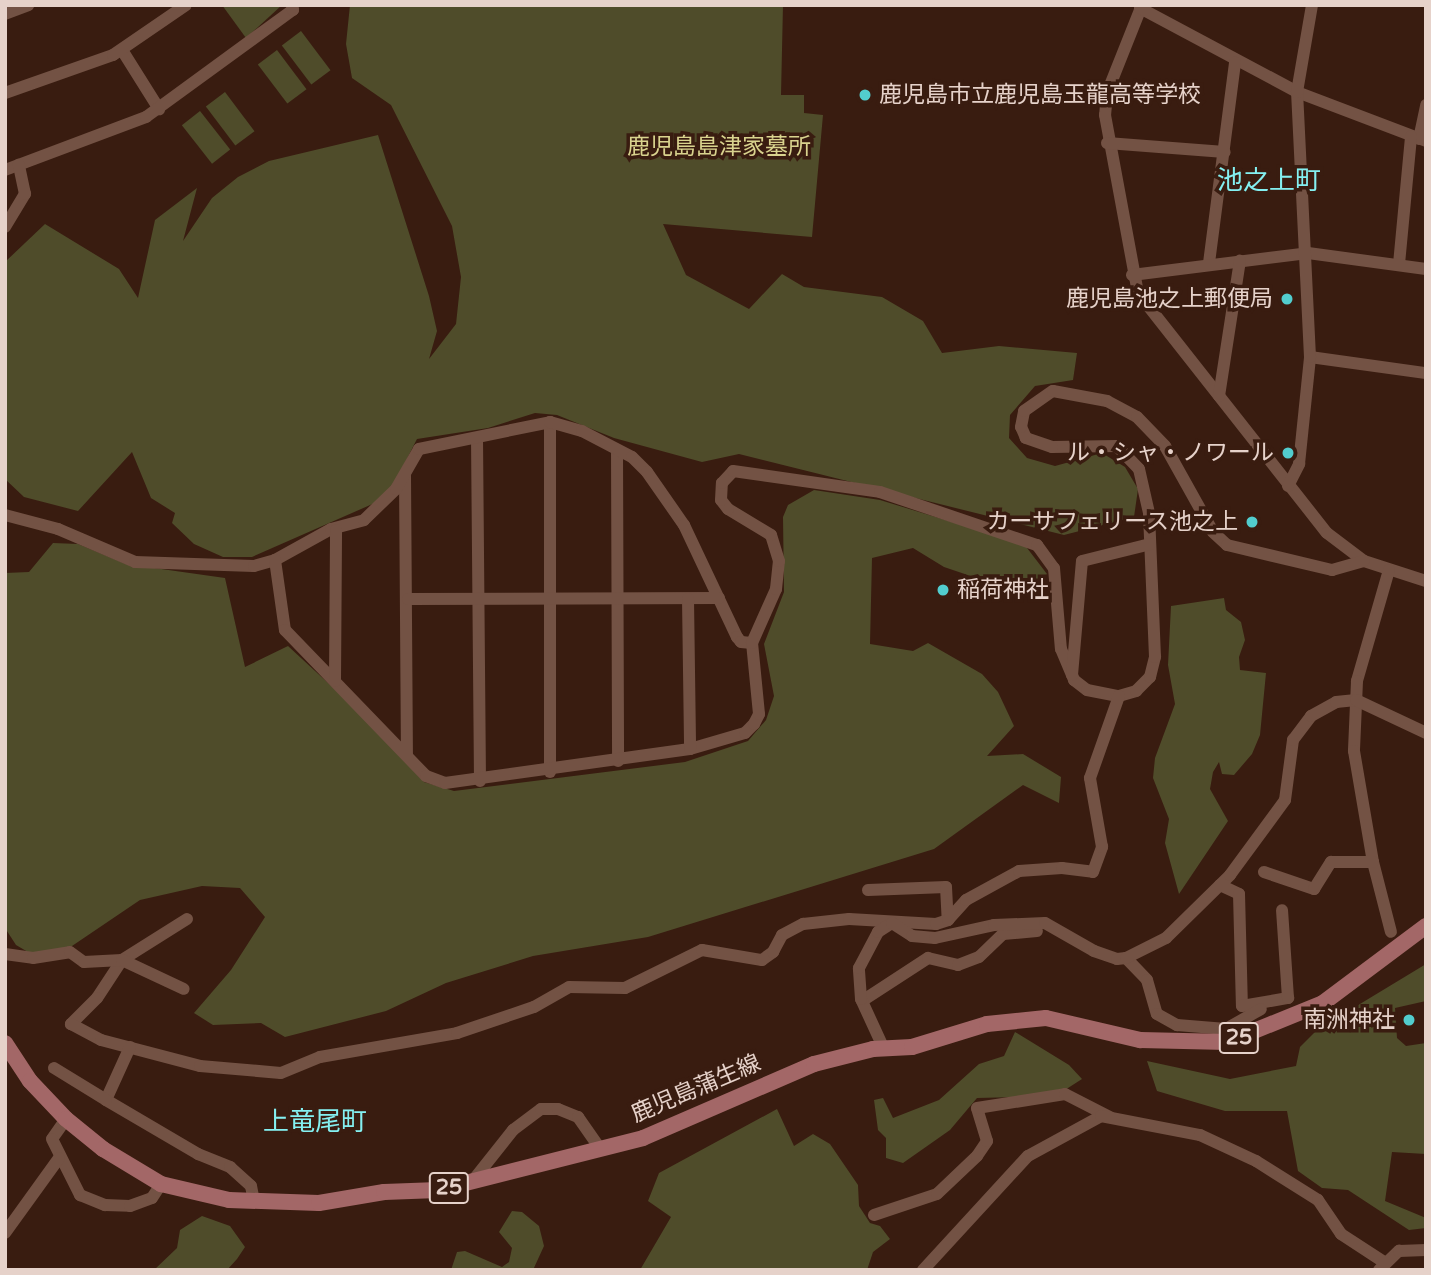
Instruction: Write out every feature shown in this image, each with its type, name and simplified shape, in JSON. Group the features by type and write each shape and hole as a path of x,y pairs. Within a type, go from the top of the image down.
{"main road":[{"name":"鹿児島蒲生線","path":"5,1044 30,1081 66,1119 103,1149 161,1184 188,1193 254,1201 319,1203 471,1183 643,1138 805,1067 884,1049 912,1046 986,1024 1046,1018 1140,1040 1227,1042 1322,1003 1426,926"}],"street":[{"path":"5,14 28,5"},
{"path":"5,93 122,50 186,5"},
{"path":"5,170 159,109 293,10 292,5"},
{"path":"1288,486 1299,464 1310,357 1308,253 1297,92 1312,5"},
{"path":"1419,139 1297,92 1235,63 1141,7 1107,93 1107,142 1132,275 1151,311 1327,533 1364,561 1426,580"},
{"path":"122,50 159,109"},
{"path":"1209,264 1235,63"},
{"path":"1399,264 1426,105"},
{"path":"1107,142 1225,152"},
{"path":"5,227 25,194 19,165"},
{"path":"1132,275 1308,253 1426,269"},
{"path":"1219,396 1240,261"},
{"path":"1310,357 1426,373"},
{"path":"275,560 285,630 435,782 480,781 550,772 690,749 745,733 754,724 758,715 752,643 776,589 779,561 771,535 728,509 721,500 719,490 727,476 745,470 880,492 1037,545 1054,568 1061,649 1072,676 1087,690 1119,696 1144,685 1154,668 1150,544 1143,481 1126,451 1097,444 1038,445 1026,438 1021,427 1024,411 1032,401 1066,390 1107,401 1137,417 1165,446 1213,531 1227,545 1332,570 1364,561"},
{"path":"550,422 550,772"},
{"path":"5,515 58,529 135,562 254,566 275,560 336,530 353,526 378,508 419,449 550,422 582,431 617,450 647,471 667,497 737,636 741,642 752,643"},
{"path":"477,438 480,781"},
{"path":"617,450 618,761"},
{"path":"405,471 407,754"},
{"path":"335,681 336,530"},
{"path":"1072,676 1082,561 1150,544"},
{"path":"1389,570 1357,681 1354,751 1373,862 1391,932"},
{"path":"408,599 618,601 719,598"},
{"path":"688,599 690,749"},
{"path":"187,919 122,960 97,998 71,1024 101,1040 200,1066 281,1073 320,1057 457,1033 525,1011 569,986 625,988 702,950 762,960 773,952 782,935 803,924 849,919 936,924 948,919 966,900 1019,871 1062,868 1093,872 1102,847 1090,778 1119,696"},
{"path":"892,923 912,936 935,938 994,925 1045,923 1094,951 1117,960 1126,958 1166,938 1220,885 1285,800 1293,740 1300,726 1336,702 1356,700 1426,733"},
{"path":"1264,872 1314,888 1331,862 1373,862"},
{"path":"1220,885 1238,894 1242,1006 1288,998 1282,910"},
{"path":"868,890 946,887 948,919"},
{"path":"884,1049 862,1001 859,968 878,932 892,923"},
{"path":"862,1001 928,958 958,965 979,957 1003,934 1054,929"},
{"path":"5,954 33,958 70,952 84,962 122,960 184,989"},
{"path":"1126,958 1147,980 1157,1014 1177,1025 1226,1029 1248,1013 1289,1002"},
{"path":"106,1100 130,1047"},
{"path":"54,1068 198,1154 230,1167 251,1186 254,1201"},
{"path":"874,1216 937,1194 977,1156 987,1141 977,1108 1065,1094 1114,1119"},
{"path":"471,1183 513,1130 541,1109 558,1109 578,1117 600,1149"},
{"path":"923,1270 1028,1156 1101,1116 1200,1135 1256,1161 1318,1200 1340,1234 1381,1266 1399,1251 1426,1250"},
{"path":"66,1119 52,1139 59,1158 80,1195 105,1205 146,1202 161,1184"},
{"path":"5,1233 59,1158"}],"green space":[{"path":"222,5 282,5 246,38"},
{"name":"鹿児島島津家墓所","path":"350,5 783,5 781,95 804,95 804,113 823,115 812,237 663,224 686,275 749,309 782,274 804,287 882,297 923,321 942,353 999,346 1077,353 1073,380 1035,386 1010,415 1009,438 1027,458 1055,466 1102,453 1125,467 1138,489 1134,517 1064,535 739,454 702,462 614,438 557,415 535,413 488,428 417,439 394,484 377,502 252,557 223,557 194,544 172,523 175,513 151,498 132,452 78,511 24,497 5,479 5,262 45,224 119,269 138,298 155,220 197,188 183,241 212,198 238,177 269,161 378,135 429,296 437,331 429,359 456,324 461,277 452,226 391,105 352,78 346,44"},
{"path":"301,31 330,70 311,85 282,45"},
{"path":"277,50 306,89 287,104 258,64"},
{"path":"225,92 254,131 235,146 206,106"},
{"path":"200,111 230,150 212,164 182,125"},
{"path":"814,490 880,500 1024,544 1047,574 1021,593 944,567 913,548 872,558 870,644 913,651 928,643 982,674 998,692 1014,726 987,756 1023,754 1061,777 1059,803 1023,785 934,849 648,937 533,956 446,983 386,1011 285,1037 261,1023 213,1025 194,1013 231,970 265,917 240,888 202,886 140,900 72,946 33,955 16,945 5,928 5,573 29,572 53,543 78,544 126,564 225,578 245,667 288,646 354,707 424,782 454,791 685,762 748,741 766,720 774,696 764,644 784,592 783,517 788,505"},
{"path":"1224,598 1226,610 1241,622 1245,640 1239,657 1240,670 1266,673 1260,735 1252,754 1234,775 1222,774 1219,762 1213,772 1210,789 1228,821 1179,894 1165,843 1169,819 1153,778 1155,758 1175,704 1168,665 1171,606"},
{"path":"1426,964 1426,1001 1395,1008 1397,1038 1406,1046 1426,1043 1426,1154 1392,1152 1385,1201 1426,1218 1426,1228 1409,1230 1348,1190 1322,1188 1298,1171 1287,1111 1225,1111 1157,1091 1147,1061 1230,1079 1296,1066 1300,1047 1317,1030"},
{"path":"1015,1032 1069,1065 1082,1079 1068,1088 1019,1097 977,1098 950,1130 903,1163 886,1158 886,1138 878,1130 874,1100 883,1098 893,1118 939,1100 979,1064 1004,1056"},
{"path":"777,1109 794,1146 813,1134 830,1144 858,1185 859,1206 870,1223 880,1226 890,1239 873,1252 867,1270 640,1270 671,1217 648,1201 659,1173"},
{"path":"512,1211 522,1212 539,1226 544,1246 533,1270 451,1270 457,1252 465,1251 502,1267 509,1262 512,1248 499,1232"},
{"path":"202,1216 230,1226 245,1247 237,1259 227,1270 154,1270 177,1248 180,1230"}],"place":[{"name":"鹿児島市立鹿児島玉龍高等学校","path":"865,95"},
{"name":"鹿児島池之上郵便局","path":"1287,299"},
{"name":"ル・シャ・ノワール","path":"1288,453"},
{"name":"カーサフェリース池之上","path":"1252,522"},
{"name":"稲荷神社","path":"943,590"},
{"name":"南洲神社","path":"1409,1020"}],"district":[{"name":"池之上町","path":"1269,181"},
{"name":"上竜尾町","path":"315,1122"}]}
